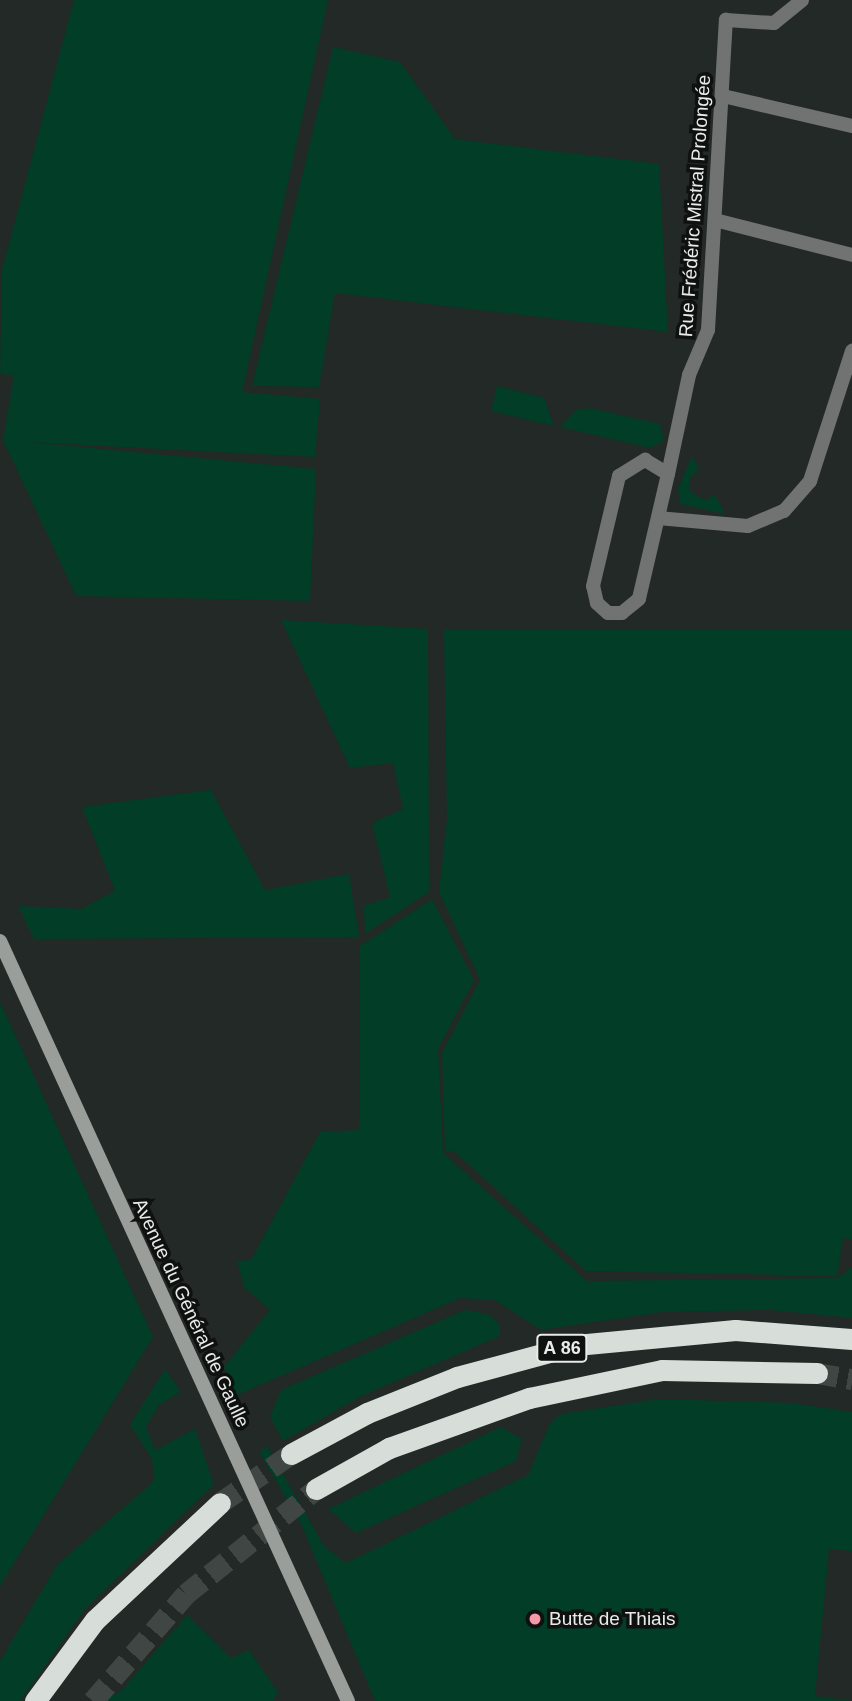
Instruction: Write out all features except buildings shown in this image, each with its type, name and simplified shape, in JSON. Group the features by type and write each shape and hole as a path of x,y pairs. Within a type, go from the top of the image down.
{"highway":[{"name":"A 86","path":"291,1454 368,1413 457,1377 576,1345 735,1330 852,1339"},
{"name":"A 86","path":"316,1489 400,1444 529,1398 662,1370 817,1373"},
{"path":"35,1701 96,1620 220,1503"}],"main road":[{"name":"Avenue du Général de Gaulle","path":"0,941 348,1701"}],"street":[{"name":"Rue Frédéric Mistral Prolongée","path":"668,474 645,460 619,476 593,586 597,603 608,613 622,614 639,599 668,474 689,376 708,330 726,20 774,23 802,0"},
{"path":"723,96 852,126"},
{"path":"715,220 852,255"},
{"path":"658,518 748,526 784,511 810,481 852,351"}],"green space":[{"path":"74,0 328,0 242,392 320,399 315,457 27,442 316,469 310,601 76,596 3,440 14,376 0,373 2,270"},
{"path":"333,47 400,62 455,139 659,164 668,332 335,293 319,387 252,386"},
{"path":"497,386 544,398 554,426 491,411"},
{"path":"590,408 660,424 664,441 650,448 560,427 576,410"},
{"path":"692,456 699,469 689,480 690,491 704,500 715,495 725,514 680,504 678,489"},
{"path":"281,620 428,629 429,892 365,934 364,906 390,897 372,823 403,809 393,763 350,768"},
{"path":"444,630 852,630 852,1239 843,1238 837,1276 586,1271 455,1152 445,1151 442,1053 480,980 439,892 447,818"},
{"path":"211,790 265,890 349,874 359,937 34,939 18,906 81,909 115,891 82,807"},
{"path":"432,899 474,980 438,1049 443,1153 587,1281 838,1278 852,1267 852,1318 770,1310 662,1312 541,1330 495,1300 460,1298 237,1395 224,1367 270,1310 244,1287 237,1261 251,1260 320,1132 359,1130 360,946"},
{"path":"0,1002 153,1337 0,1586"},
{"path":"465,1310 488,1314 500,1325 500,1336 359,1397 283,1441 270,1417 281,1390"},
{"path":"165,1369 181,1392 159,1405 146,1427 155,1450 195,1429 214,1484 85,1609 20,1701 0,1701 0,1661 57,1565 154,1481 152,1459 130,1425"},
{"path":"659,1399 792,1403 852,1412 852,1551 829,1549 815,1696 852,1701 375,1701 301,1524 259,1452 267,1446 324,1546 346,1563 528,1475 550,1423 561,1414"},
{"path":"501,1427 522,1439 516,1461 356,1533 328,1509"},
{"path":"187,1615 231,1658 249,1650 278,1692 273,1701 102,1701 121,1691"}],"tunnel":[{"path":"817,1373 852,1379"},
{"path":"220,1503 291,1454"},
{"path":"93,1701 186,1594 316,1489"}],"place":[{"name":"Butte de Thiais","path":"535,1619"}]}
